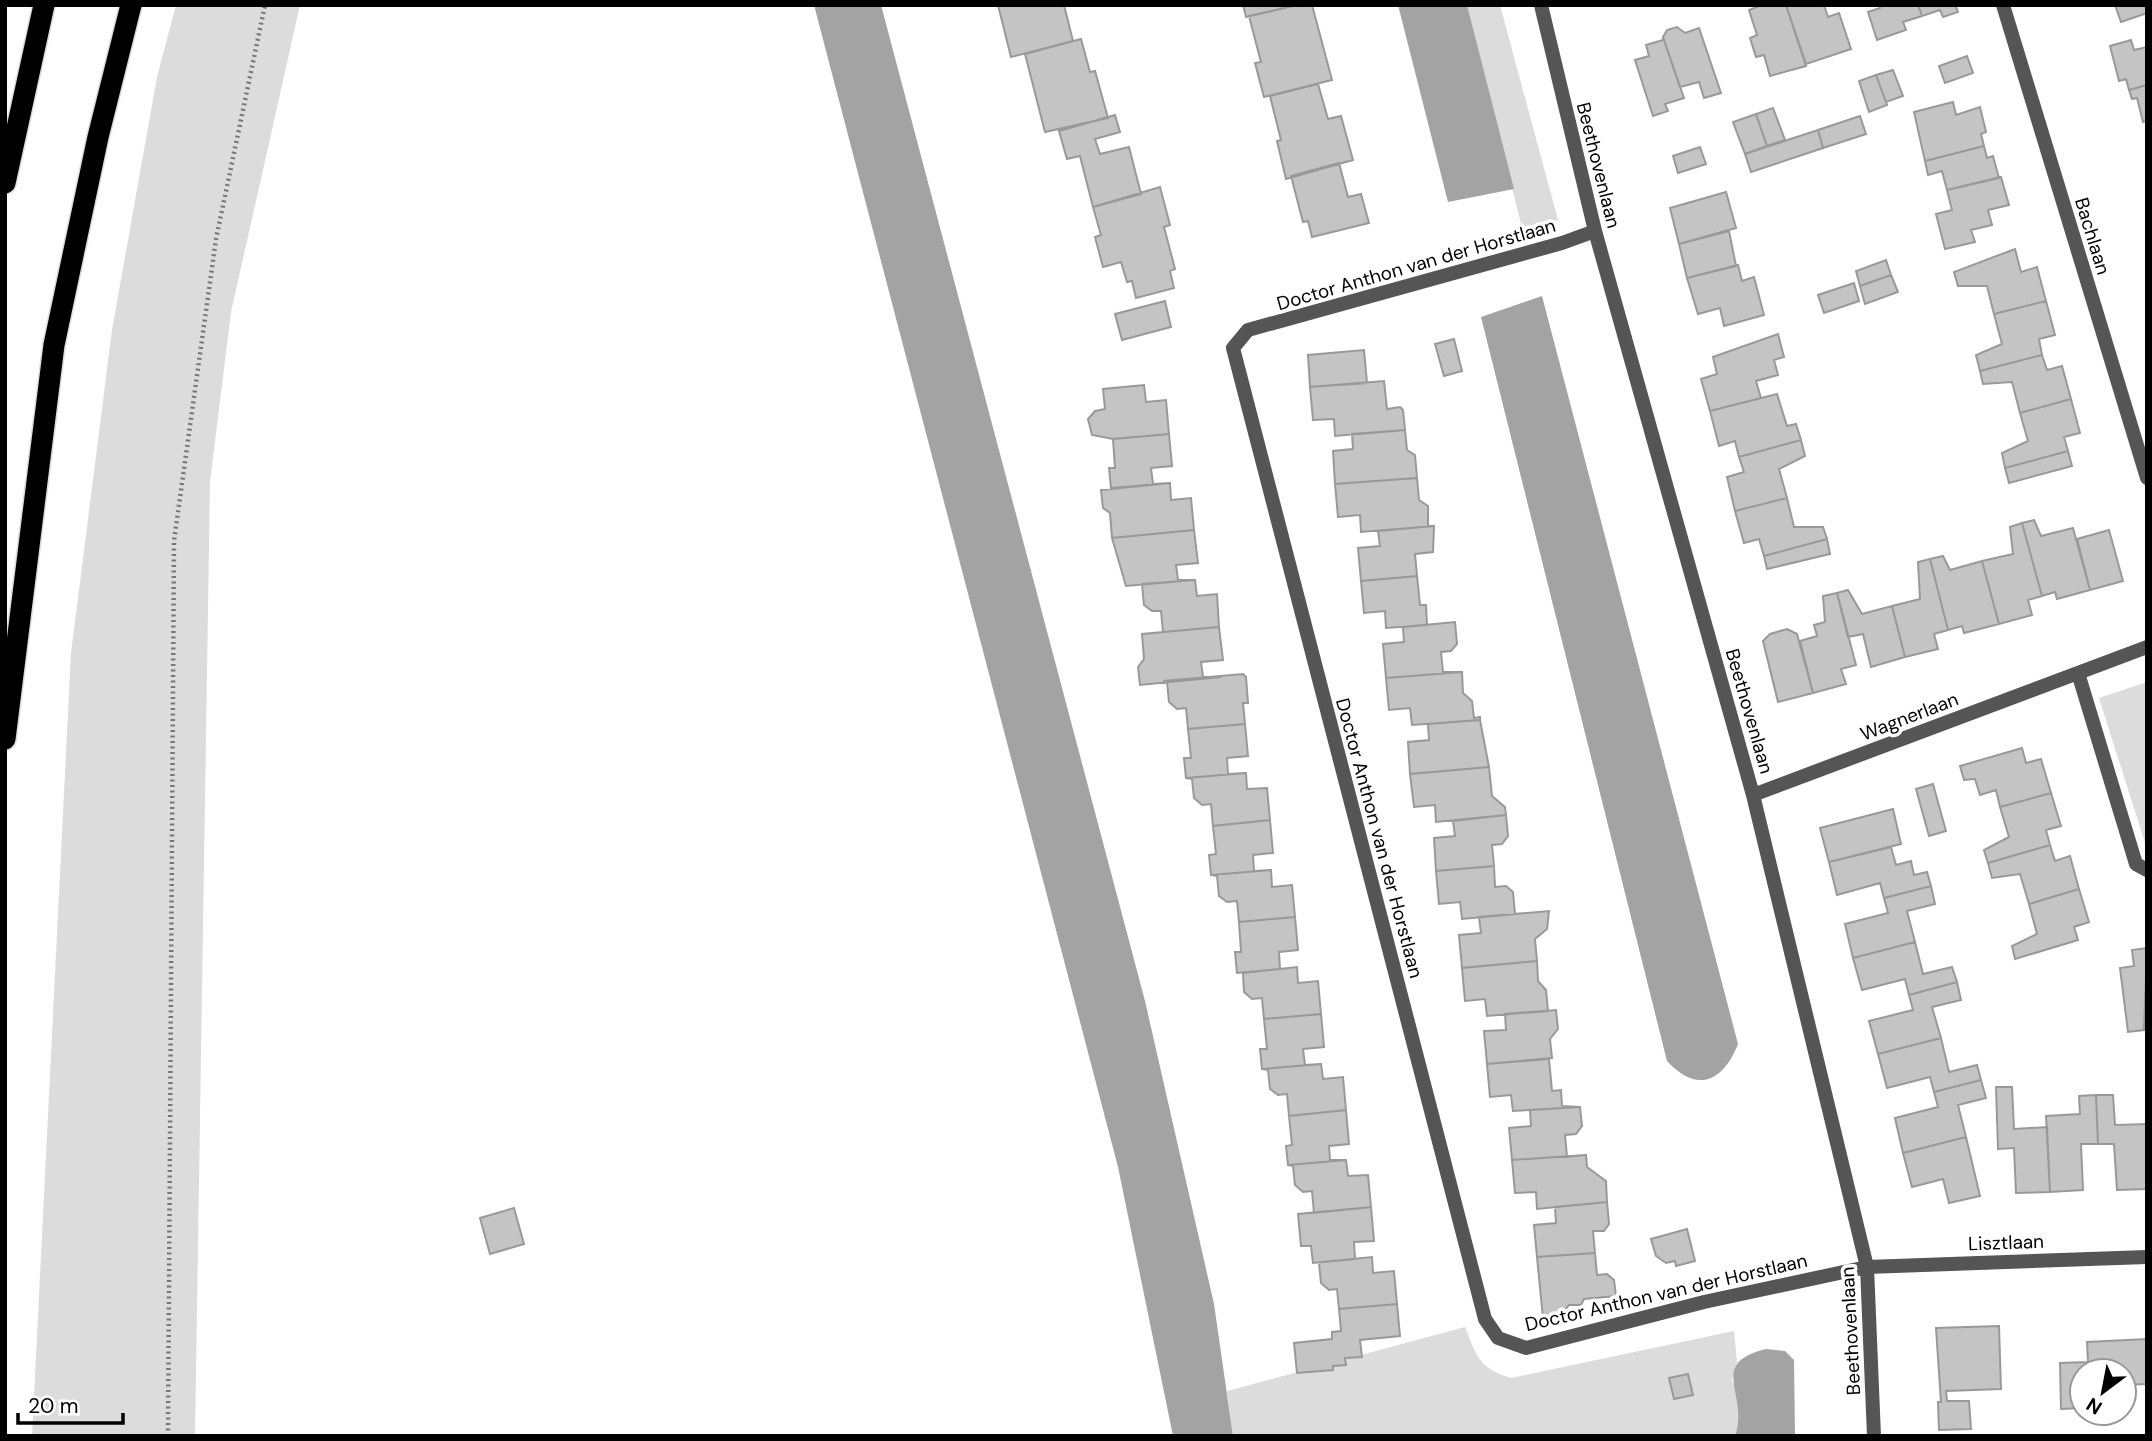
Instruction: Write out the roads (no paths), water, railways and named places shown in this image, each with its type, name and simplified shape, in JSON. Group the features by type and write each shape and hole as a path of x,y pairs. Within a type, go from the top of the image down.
{"highway":[{"path":"5,183 44,5"},
{"path":"5,739 54,345 98,137 131,5"}],"street":[{"name":"Beethovenlaan","path":"1541,5 1595,231 1753,795 1867,1267 1874,1436"},
{"name":"Bachlaan","path":"2003,5 2147,478"},
{"name":"Doctor Anthon van der Horstlaan","path":"1595,231 1248,330 1233,348 1485,1320 1499,1338 1526,1348 1704,1302 1867,1267"},
{"name":"Wagnerlaan","path":"1753,795 2147,647"},
{"path":"2078,673 2136,864 2147,870"},
{"name":"Lisztlaan","path":"1867,1267 2147,1257"}]}
